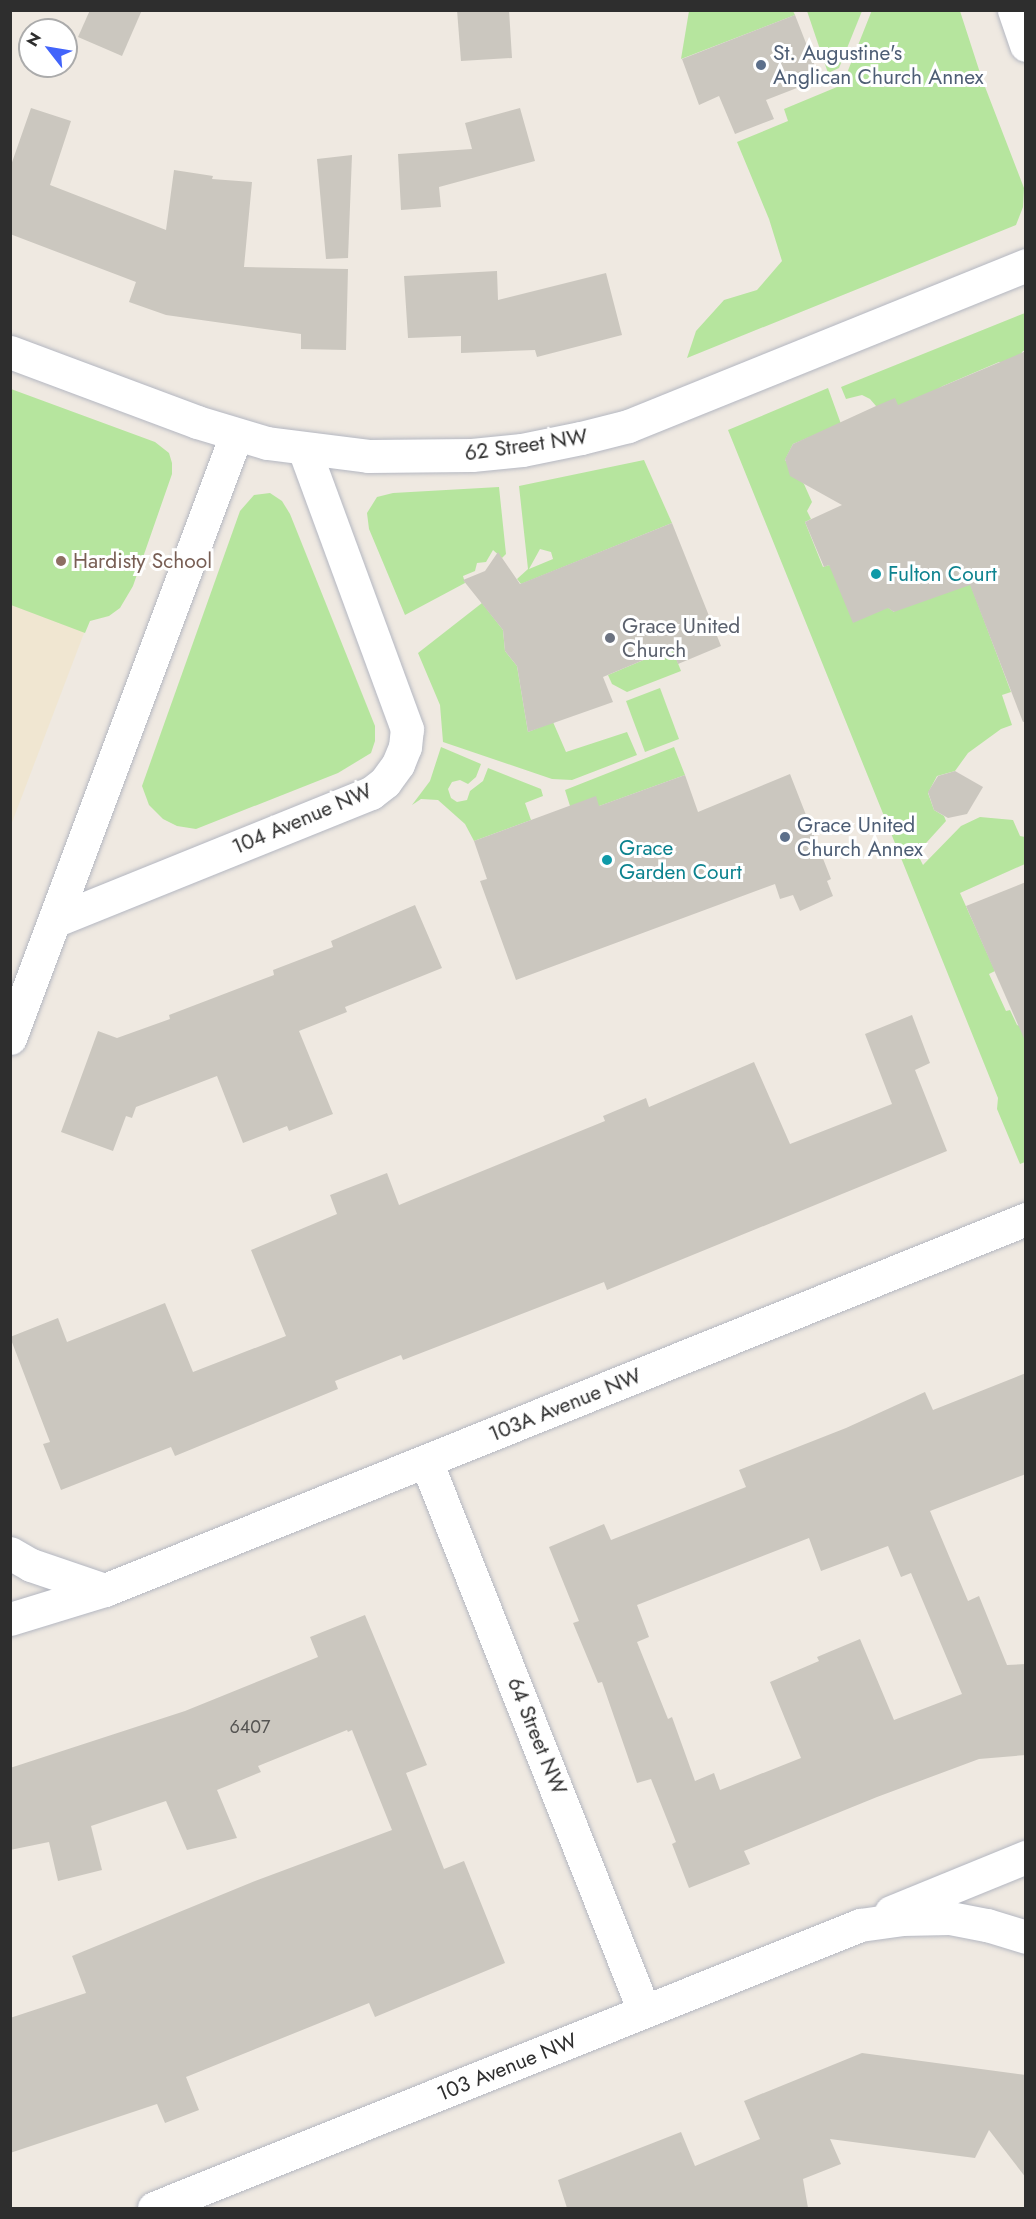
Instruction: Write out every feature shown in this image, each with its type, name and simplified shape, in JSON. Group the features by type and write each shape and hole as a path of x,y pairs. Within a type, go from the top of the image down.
{"street":[{"path":"1014,10 1026,45"},
{"name":"62 Street NW","path":"10,352 236,435 304,449 368,456 472,455 522,450 628,426 1026,265"},
{"path":"10,1038 236,435"},
{"name":"104 Avenue NW","path":"54,921 371,793 385,782 398,764 405,747 406,729 304,449"},
{"name":"103A Avenue NW","path":"10,1619 105,1590 1026,1219"},
{"name":"64 Street NW","path":"426,1461 644,2011"},
{"path":"10,1553 31,1565 105,1590"},
{"name":"103 Avenue NW","path":"154,2208 1026,1857"},
{"name":"103 Avenue NW","path":"860,1925 903,1919 951,1918 987,1924 1026,1937"}],"shaded area":[{"path":"11,414 89,620 11,825"}],"green space":[{"path":"872,10 960,11 982,79 1024,188 1023,207 1016,225 687,358 696,331 724,300 757,290 782,261 769,219 737,142 788,121 784,109 837,87 847,73"},
{"path":"689,11 793,11 795,15 681,59"},
{"path":"807,11 862,11 839,68 828,73"},
{"path":"1025,313 1025,350 1022,352 1018,366 999,362 943,386 900,410 876,406 862,395 846,399 841,387"},
{"path":"828,388 841,424 793,444 785,460 804,484 812,502 807,511 811,519 805,522 823,567 829,565 894,612 950,530 1011,692 1002,695 1012,725 1001,729 968,753 955,771 937,776 928,793 934,810 944,816 946,821 917,853 923,865 961,826 980,817 1013,820 1020,836 1025,837 1025,864 960,893 995,971 989,974 1006,1011 1010,1010 1017,1025 1025,1028 1025,1162 1020,1164 997,1109 998,1098 728,430"},
{"name":"Hardisty School","path":"11,389 155,442 169,453 172,474 133,586 120,608 109,616 90,621 85,633 11,605"},
{"path":"644,460 672,523 521,584 517,579 528,569 519,486","holes":["540,549 551,552 553,559 529,569"]},
{"path":"499,487 506,554 502,558 493,550 486,562 477,563 475,571 463,576 465,583 405,615 369,529 367,513 377,497 393,493"},
{"path":"270,493 282,501 290,514 375,726 375,741 371,753 338,773 196,829 177,826 163,819 149,805 142,786 240,511 254,495"},
{"path":"482,603 503,630 505,651 517,666 528,732 553,722 566,752 627,732 637,755 572,780 552,779 443,742 440,705 418,653"},
{"path":"672,648 681,671 627,692 612,684 608,675"},
{"path":"660,688 679,739 645,752 626,701"},
{"path":"441,747 481,764 476,777 468,784 460,780 452,782 448,789 451,798 457,802 467,800 470,791 483,781 488,768 541,789 543,796 525,803 531,820 474,841 465,824 438,800 421,799 412,805 430,781"},
{"path":"674,747 685,775 566,818 570,806 565,790"}],"building":[{"path":"90,10 142,10 122,56 78,37"},
{"path":"457,10 509,10 512,58 461,61"},
{"name":"St. Augustine's Anglican Church Annex","path":"795,15 820,79 766,100 774,119 735,134 719,96 699,105 682,59"},
{"path":"31,108 71,121 50,185 166,230 174,170 213,176 212,179 252,182 244,267 348,269 346,350 301,349 301,334 166,315 129,302 136,282 10,234 10,168"},
{"path":"520,108 535,161 439,187 441,207 401,210 398,154 472,149 465,123"},
{"path":"352,155 348,258 326,259 317,159"},
{"path":"497,271 498,300 606,273 622,335 537,357 535,350 461,353 461,336 408,338 404,276"},
{"name":"Fulton Court","path":"1026,351 1026,721 1023,722 970,585 894,612 888,608 853,623 829,565 824,567 805,522 842,505 790,476 785,459 793,444 876,406 895,398 898,405"},
{"name":"Grace United Church","path":"672,523 721,646 678,664 672,648 603,677 613,702 528,732 517,666 505,651 503,630 463,580 485,571 498,552 520,584"},
{"path":"955,771 983,787 967,814 948,818 934,810 928,792 938,776"},
{"name":"Grace Garden Court","path":"790,774 831,879 827,881 833,896 800,911 793,895 780,899 775,884 516,980 480,881 487,879 474,841 596,796 599,806 685,775 698,812"},
{"path":"1026,882 1026,1043 966,906"},
{"path":"415,905 442,968 345,1007 347,1012 299,1031 333,1114 289,1131 287,1126 243,1143 217,1076 136,1107 132,1118 126,1116 113,1151 61,1132 98,1031 117,1038 170,1019 169,1015 274,975 273,970 333,947 331,941"},
{"path":"912,1015 930,1063 915,1070 947,1151 607,1290 604,1282 403,1360 401,1355 335,1381 338,1389 175,1456 171,1447 61,1490 43,1444 50,1442 10,1337 58,1318 67,1342 165,1303 193,1372 286,1336 251,1250 337,1214 330,1195 387,1173 399,1205 605,1121 603,1116 646,1098 649,1107 754,1062 790,1144 892,1104 865,1034"},
{"path":"1026,1373 1026,1474 930,1511 968,1601 979,1596 1007,1665 1026,1664 1026,1755 979,1759 877,1797 744,1851 750,1864 689,1888 672,1844 676,1842 651,1779 637,1783 602,1682 598,1683 573,1623 579,1621 549,1547 604,1524 611,1540 746,1487 739,1470 846,1428 925,1392 933,1410","holes":["809,1538 821,1571 888,1546 901,1577 911,1573 962,1694 894,1720 860,1639 817,1657 819,1661 770,1682 801,1758 720,1790 714,1773 695,1781 672,1717 668,1719 637,1642 649,1637 637,1605"]},
{"path":"365,1615 427,1765 406,1773 444,1869 464,1861 505,1963 375,2017 369,2003 186,2077 199,2110 165,2123 157,2104 10,2153 10,2018 86,1993 72,1956 255,1881 392,1830 352,1730 348,1732 347,1730 258,1766 261,1772 217,1790 237,1838 187,1850 166,1801 91,1826 102,1870 58,1881 49,1842 10,1850 10,1768 185,1711 318,1657 310,1637"},
{"path":"862,2053 1026,2075 1026,2178 989,2130 975,2158 830,2139 841,2164 803,2179 808,2208 567,2208 558,2180 681,2132 695,2166 760,2139 744,2101"}],"place":[{"name":"St. Augustine's Anglican Church Annex","path":"761,65"},
{"name":"Hardisty School","path":"61,561"},
{"name":"Fulton Court","path":"876,574"},
{"name":"Grace United Church","path":"610,638"},
{"name":"Grace United Church Annex","path":"785,837"},
{"name":"Grace Garden Court","path":"607,860"}]}
